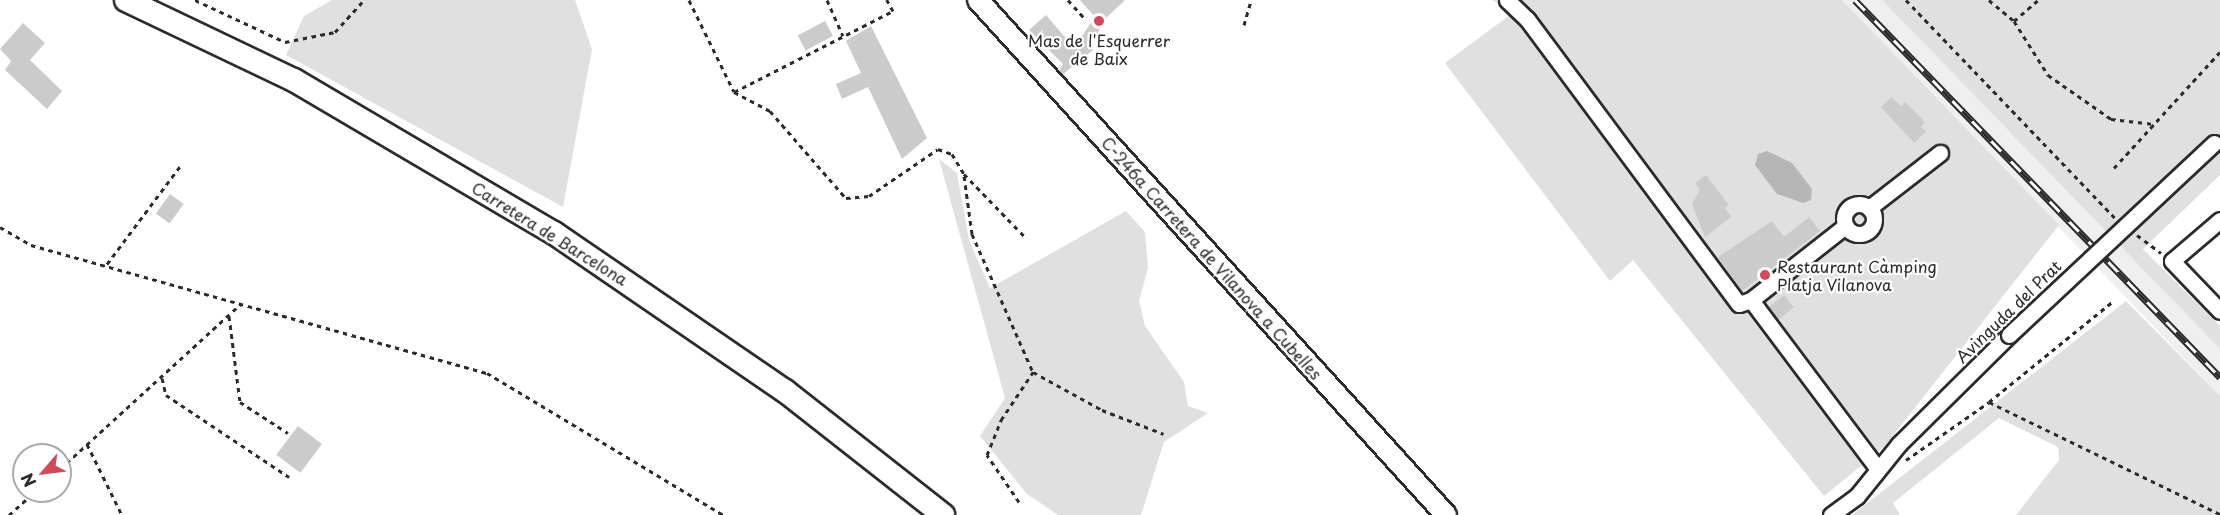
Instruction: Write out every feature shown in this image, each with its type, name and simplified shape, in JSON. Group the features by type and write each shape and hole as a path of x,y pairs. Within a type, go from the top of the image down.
{"highway":[{"name":"Carretera de Barcelona","path":"126,0 294,80 554,233 786,391 943,515"}],"main road":[{"name":"C-246a Carretera de Vilanova a Cubelles","path":"978,0 1446,515"}],"street":[{"path":"1507,0 1527,19 1739,304 1751,300 1845,226 1850,207 1869,208 1940,153"},
{"name":"Avinguda del Prat","path":"1831,515 1857,496 1878,469 2008,336 2217,142"},
{"path":"1845,226 1856,234 1870,230 1874,219 1869,208"},
{"path":"2220,220 2172,261 2220,311"},
{"path":"1751,300 1878,469"}],"path":[{"path":"195,0 285,42 335,32 364,0"},
{"path":"689,0 734,92 770,111 846,198 869,196 938,149 952,154 964,174 1026,237"},
{"path":"827,0 843,36"},
{"path":"734,92 892,11 887,0"},
{"path":"1068,0 1086,20"},
{"path":"1244,25 1251,0"},
{"path":"1906,0 2124,225"},
{"path":"1989,0 2014,21 2048,75 2111,119 2154,124"},
{"path":"2014,21 2038,0"},
{"path":"2114,168 2220,52"},
{"path":"107,264 182,165"},
{"path":"964,174 972,234 1033,372 1102,410 1164,434"},
{"path":"0,227 31,245 107,264 487,373 723,515"},
{"path":"2133,232 2172,261"},
{"path":"1878,469 1913,457 1989,402 2112,302"},
{"path":"72,458 242,303"},
{"path":"229,316 240,402 288,434"},
{"path":"1019,502 987,455 1001,420 1033,372"},
{"path":"162,376 165,395 289,477"},
{"path":"1989,402 2220,514"},
{"path":"87,444 122,515"},
{"path":"9,515 22,503"}],"shaded area":[{"path":"332,0 575,0 592,49 563,207 286,55 304,16"},
{"path":"1493,0 1842,0 2059,225 1884,447 1824,496 1633,260 1610,281 1445,63 1510,15"},
{"path":"1842,0 1882,0 2220,349 2220,396"},
{"path":"1882,0 2220,0 2220,175 2143,249 2220,326 2220,349"},
{"path":"1767,151 1792,163 1812,189 1811,200 1803,203 1777,194 1755,165 1758,154"},
{"path":"939,159 957,173 969,240 990,288 1126,211 1145,232 1148,268 1139,301 1145,326 1184,382 1188,406 1208,413 1164,442 1141,515 1058,515 1027,494 980,436 1005,398"},
{"path":"2126,301 2220,396 2220,515 2016,515 2059,460 2058,447 1999,418 1893,503 1900,515 1852,515"}],"building":[{"path":"1080,0 1125,0 1107,17 1090,46 1093,50 1062,75 1059,71 1063,64 1029,30 1046,15 1074,48 1095,17"},
{"path":"825,21 833,36 806,51 798,36"},
{"path":"23,23 45,43 30,60 62,91 47,109 5,70 11,61 0,49"},
{"path":"871,26 927,138 902,159 868,87 842,99 836,84 861,73 846,41"},
{"path":"1891,97 1901,106 1905,102 1925,122 1921,127 1926,131 1914,143 1881,107"},
{"path":"1706,175 1729,205 1725,208 1731,217 1705,237 1692,204 1700,190 1695,183"},
{"path":"170,194 184,204 170,223 156,213"},
{"path":"1809,217 1820,231 1742,291 1718,257 1772,221 1784,237"},
{"path":"1784,295 1794,308 1778,320 1768,307"},
{"path":"298,426 322,444 300,473 276,455"}],"railway":[{"path":"1855,0 2220,377"}],"place":[{"name":"Mas de l'Esquerrer de Baix","path":"1099,21"},
{"name":"Restaurant Càmping Platja Vilanova","path":"1765,275"}]}
